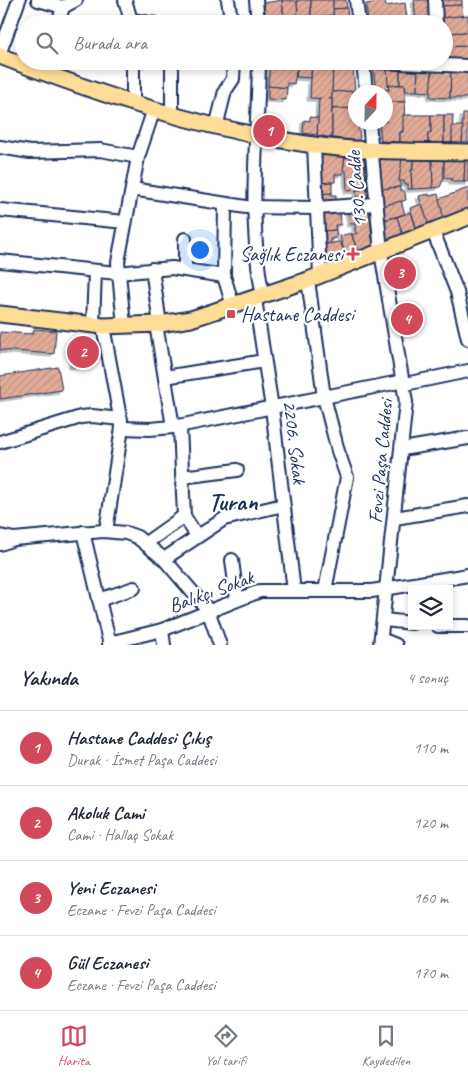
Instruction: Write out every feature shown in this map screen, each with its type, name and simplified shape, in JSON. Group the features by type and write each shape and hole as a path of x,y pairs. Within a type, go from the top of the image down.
{"main road":[{"path":"0,54 15,58"},
{"path":"54,70 154,109 216,127 256,136 314,145 370,150 468,152"},
{"path":"0,314 98,325 124,326 158,324 191,319 234,306 314,277 468,217"}],"street":[{"path":"0,54 19,0"},
{"path":"38,0 63,7 76,0"},
{"path":"125,0 130,15"},
{"path":"228,0 230,15"},
{"path":"256,0 257,15"},
{"path":"356,0 357,15"},
{"path":"435,0 436,15"},
{"path":"61,15 63,7"},
{"path":"453,64 468,66"},
{"path":"133,70 133,102"},
{"path":"172,70 172,114"},
{"path":"216,127 225,91 233,79 234,70"},
{"name":"2206. Sokak","path":"259,70 255,208 259,297 264,361 272,408 294,591"},
{"path":"362,70 365,85"},
{"path":"124,326 117,273 138,158 154,109"},
{"name":"130. Cadde","path":"369,130 380,252"},
{"path":"314,145 316,208 314,277 324,397 347,477 325,591"},
{"path":"0,147 30,152 100,150 138,158"},
{"path":"132,189 177,195 225,205 255,208 316,208 376,204"},
{"path":"225,205 224,276 234,306"},
{"path":"0,210 126,222"},
{"path":"433,232 457,292 468,339"},
{"path":"184,239 185,269"},
{"name":"Fevzi Paşa Caddesi","path":"380,252 404,383 406,411 381,642"},
{"path":"0,261 117,273 152,269 185,269 224,276"},
{"path":"152,269 165,376 176,426 184,516 197,536"},
{"path":"95,271 98,325 122,423 106,531"},
{"path":"165,376 264,361"},
{"path":"0,442 81,418 101,416 150,429 176,426 468,371"},
{"path":"402,450 468,438"},
{"path":"182,478 238,470"},
{"path":"164,559 224,519 284,505"},
{"path":"395,518 468,506"},
{"path":"146,543 184,516"},
{"path":"0,544 14,539 84,532 106,531 126,533 146,543 164,559 208,610 220,645"},
{"path":"84,532 110,644"},
{"path":"0,536 14,539"},
{"path":"232,560 236,598"},
{"name":"Balıkçı Sokak","path":"110,644 162,630 236,598 260,591 388,589 468,576"},
{"path":"99,600 134,588"},
{"path":"384,620 408,623"},
{"path":"453,626 468,626"},
{"path":"162,630 164,645"},
{"path":"381,642 396,645"}],"building":[{"path":"282,0 284,15 265,15 264,3"},
{"path":"282,0 297,1 298,15 284,15"},
{"path":"297,0 311,0 311,15 298,15"},
{"path":"311,0 333,0 334,15 311,15"},
{"path":"333,0 346,0 347,8 333,9"},
{"path":"414,0 431,0 431,15 415,15"},
{"path":"439,0 462,0 462,5 440,6"},
{"path":"385,1 386,6 405,3 407,15 367,15 366,4"},
{"path":"462,5 463,16 440,15 440,6"},
{"path":"347,8 348,15 334,15 333,9"},
{"path":"468,15 468,32 453,33 453,17"},
{"path":"468,32 468,46 453,47 453,33"},
{"path":"468,46 468,60 453,61 453,47"},
{"path":"269,70 296,70 294,84 287,83 287,88 268,86"},
{"path":"297,70 311,70 311,78 296,77"},
{"path":"312,70 333,70 332,99 310,98"},
{"path":"333,70 353,70 354,85 348,85 348,91 332,92"},
{"path":"373,70 387,70 389,85 375,85"},
{"path":"387,70 400,70 400,85 388,85"},
{"path":"400,70 418,70 417,91 405,91 405,85 400,85"},
{"path":"418,70 432,70 431,92 417,91"},
{"path":"432,70 451,70 450,98 430,97"},
{"path":"451,70 468,70 468,98 450,98"},
{"path":"393,85 405,85 405,102 393,102"},
{"path":"268,86 287,88 286,100 268,99"},
{"path":"348,91 348,108 332,109 332,92"},
{"path":"319,98 332,99 332,138 317,135"},
{"path":"393,102 405,102 403,132 400,132 400,142 381,141 380,130 393,130"},
{"path":"348,108 348,130 359,130 360,138 357,141 332,138 332,109"},
{"path":"463,114 468,114 468,144 462,144"},
{"path":"403,115 431,115 431,133 428,133 428,143 400,142 400,132 403,132"},
{"path":"431,115 444,115 444,143 428,143 428,133 431,133"},
{"path":"444,115 453,115 452,143 444,143"},
{"path":"310,117 318,118 317,135 303,133 304,120 310,121"},
{"path":"452,126 463,126 462,144 452,143"},
{"path":"318,153 345,155 343,174 335,174 335,182 319,183"},
{"path":"345,156 364,158 366,184 361,184 361,190 347,191 346,171 343,171"},
{"path":"380,158 402,158 400,187 381,189 377,160"},
{"path":"402,158 413,159 413,170 411,170 412,189 408,189 408,184 404,184 404,181 399,181"},
{"path":"413,159 432,159 433,188 412,189 411,170 413,170"},
{"path":"432,159 444,161 444,178 440,187 433,188"},
{"path":"444,159 465,160 464,182 452,182 452,179 444,178"},
{"path":"465,160 468,160 468,182 464,182"},
{"path":"332,182 332,193 320,194 319,183"},
{"path":"361,184 366,184 368,202 357,203 356,190 361,190"},
{"path":"400,187 400,190 403,190 405,193 406,200 383,206 381,189"},
{"path":"468,188 468,208 443,218 439,199"},
{"path":"332,193 332,195 336,195 336,204 320,205 320,194"},
{"path":"429,194 429,196 438,194 444,220 428,225 419,196"},
{"path":"401,201 405,214 384,220 383,206"},
{"path":"422,204 429,226 417,230 410,208"},
{"path":"369,207 373,248 358,253 352,235 357,233 355,231 355,224 350,224 348,208"},
{"path":"340,209 341,225 335,225 336,230 322,231 321,210"},
{"path":"411,212 417,231 403,236 397,217"},
{"path":"397,217 403,236 390,242 387,239 384,220"},
{"path":"336,230 337,238 330,239 331,243 322,245 322,231"},
{"path":"351,233 358,253 346,258 340,236"},
{"path":"341,243 346,258 328,264 323,262 322,245"},
{"path":"34,329 56,331 54,354 0,350 0,332 33,334"},
{"path":"72,339 94,339 94,365 72,366"},
{"path":"58,367 62,390 0,399 0,376"}],"place":[{"name":"Hastane Caddesi Çıkış","path":"269,131"},
{"name":"Sağlık Eczanesi","path":"353,254"},
{"name":"Yeni Eczanesi","path":"400,273"},
{"name":"Hastane Caddesi","path":"231,314"},
{"name":"Gül Eczanesi","path":"407,319"},
{"name":"Akoluk Cami","path":"83,352"}],"district":[{"name":"Turan","path":"233,501"}]}
